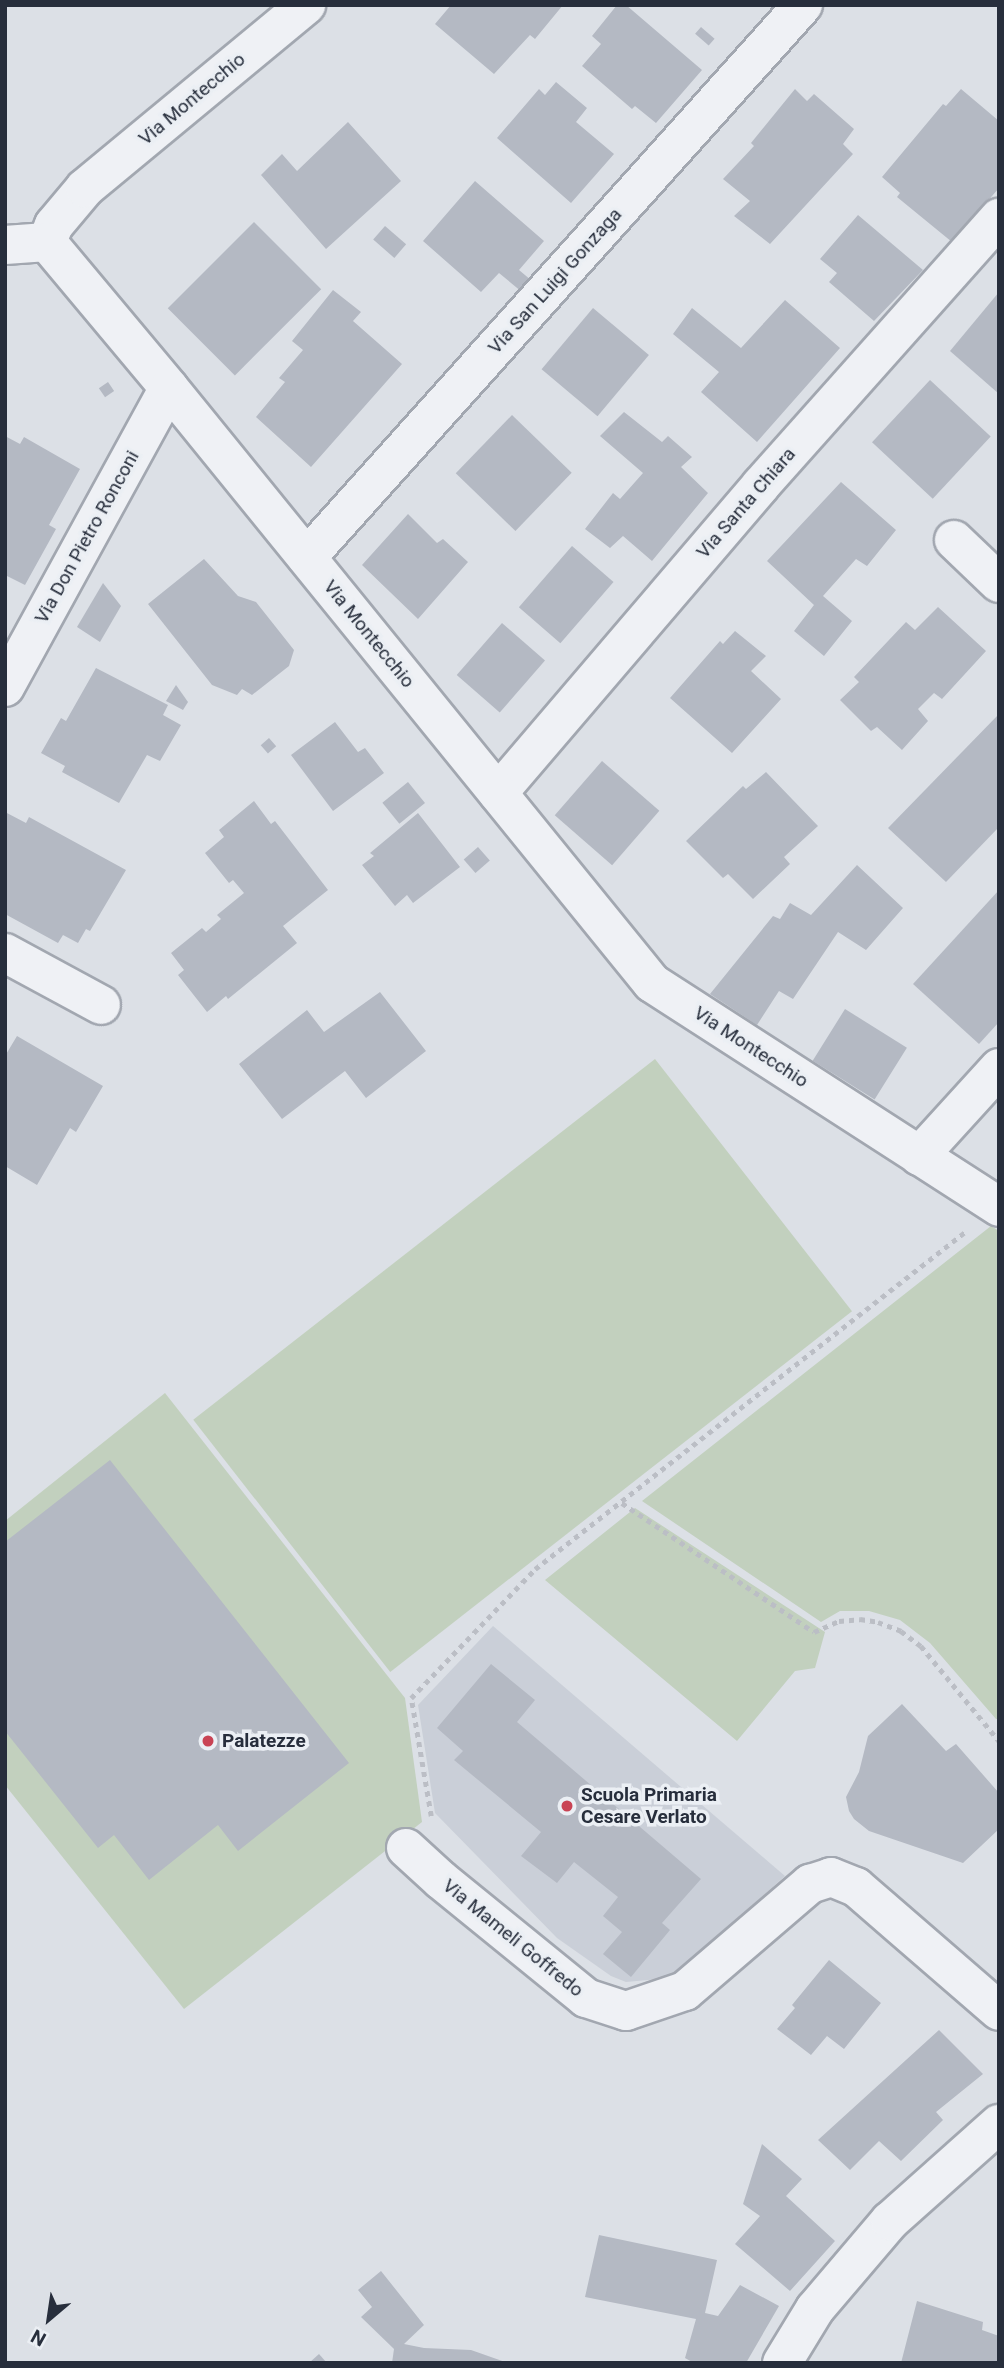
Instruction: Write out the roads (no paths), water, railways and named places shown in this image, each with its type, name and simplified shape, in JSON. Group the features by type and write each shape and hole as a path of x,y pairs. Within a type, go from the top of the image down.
{"street":[{"name":"Via Montecchio","path":"306,5 85,188 54,225 47,242 169,387 652,983 998,1207"},
{"name":"Via San Luigi Gonzaga","path":"307,557 803,5"},
{"name":"Via Santa Chiara","path":"498,793 761,485 999,218"},
{"path":"5,245 47,242"},
{"name":"Via Don Pietro Ronconi","path":"5,687 169,387"},
{"path":"954,540 999,583"},
{"path":"5,953 101,1005"},
{"path":"919,1156 999,1068"},
{"name":"Via Mameli Goffredo","path":"406,1848 451,1889 586,1998 626,2011 685,1992 810,1884 831,1877 856,1887 999,2011"},
{"path":"782,2363 815,2309 890,2221 999,2124"}],"place":[{"name":"Palatezze","path":"208,1741"},
{"name":"Scuola Primaria Cesare Verlato","path":"567,1806"}]}
